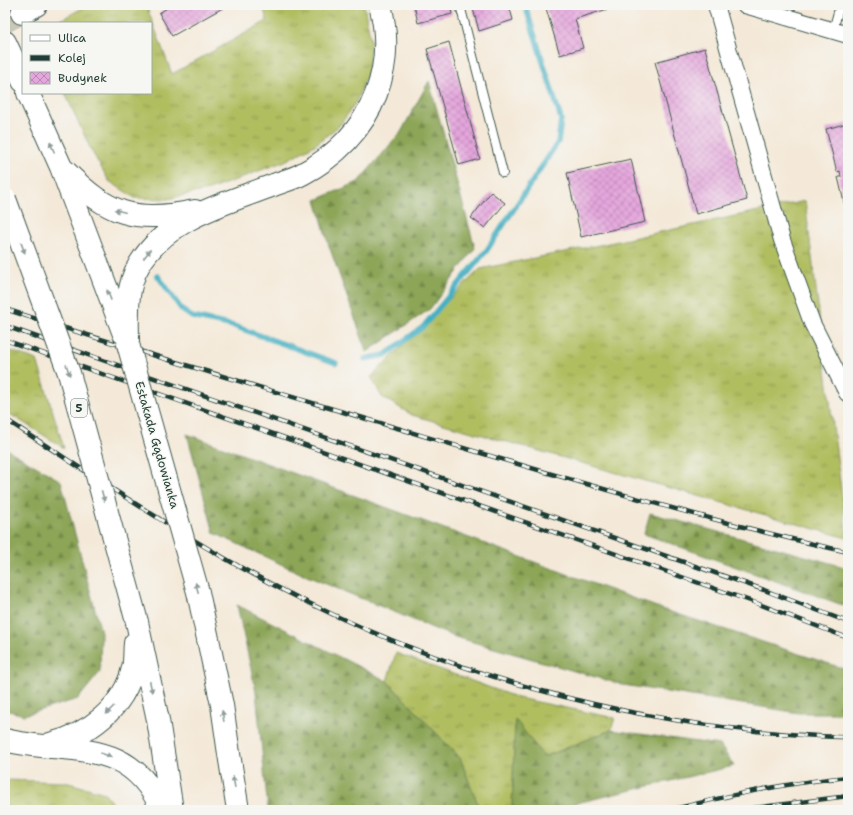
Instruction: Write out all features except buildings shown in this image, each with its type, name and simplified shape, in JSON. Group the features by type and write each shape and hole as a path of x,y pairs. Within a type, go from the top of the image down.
{"main road":[{"path":"128,344 129,293 139,265 155,243 180,224 214,207 301,175 325,161 352,135 372,105 384,66 386,36 380,5"},
{"path":"5,42 22,79"},
{"name":"Estakada Gądowianka","path":"28,94 61,167 128,344 198,592 222,705 238,810"},
{"path":"61,167 85,191 100,202 117,211 148,217 178,214 214,207"},
{"name":"5","path":"5,199 69,373 137,622 158,720 172,810"},
{"path":"39,746 75,735 100,720 114,706 126,687 133,668 137,622"},
{"path":"5,740 39,746 82,749 113,758 128,767 137,775 148,787 162,810"}],"street":[{"path":"716,5 782,240 812,323 847,393"},
{"path":"745,5 840,32"}],"lane":[{"path":"460,5 502,173"},
{"path":"840,5 840,32"}],"green space":[{"path":"88,5 146,5 172,74 267,21 263,5 364,5 371,42 368,72 356,102 340,125 315,145 285,161 209,190 167,199 135,198 109,181 91,150 65,94 152,94 152,22 57,22"},
{"path":"429,81 475,248 430,309 367,352 329,246 316,200 358,182 401,132"},
{"path":"805,201 847,538 412,415 382,397 371,377 480,269"},
{"path":"5,349 37,360 64,448 5,411"},
{"path":"187,434 662,609 848,670 848,713 799,713 623,685 452,636 302,574 214,533"},
{"path":"5,448 61,481 101,632 100,672 78,699 24,715 5,710"},
{"path":"650,513 848,568 848,607 644,534"},
{"path":"237,605 387,681 460,758 480,810 268,810 256,692"},
{"path":"396,653 518,698 615,718 611,730 544,757 515,720 512,810 480,810 460,758 387,681"},
{"path":"515,719 544,757 611,730 720,745 734,766 547,810 512,810"},
{"path":"5,780 65,782 105,793 116,810 5,810"}],"waterway":[{"path":"365,359 385,355 423,327 487,250 558,142 561,119 525,5"},
{"path":"158,276 182,310 192,317 234,326 336,363"}],"tunnel":[{"path":"5,22 22,13"}],"railway":[{"path":"5,309 201,370 566,478 734,525 848,552"},
{"path":"5,326 764,590 848,622"},
{"path":"5,340 756,603 848,638"},
{"path":"5,419 142,508 226,559 288,593 351,623 416,650 482,673 550,693 618,709 687,722 756,731 813,736 848,737"},
{"path":"670,810 758,790 848,777"},
{"path":"738,810 848,796"}]}
